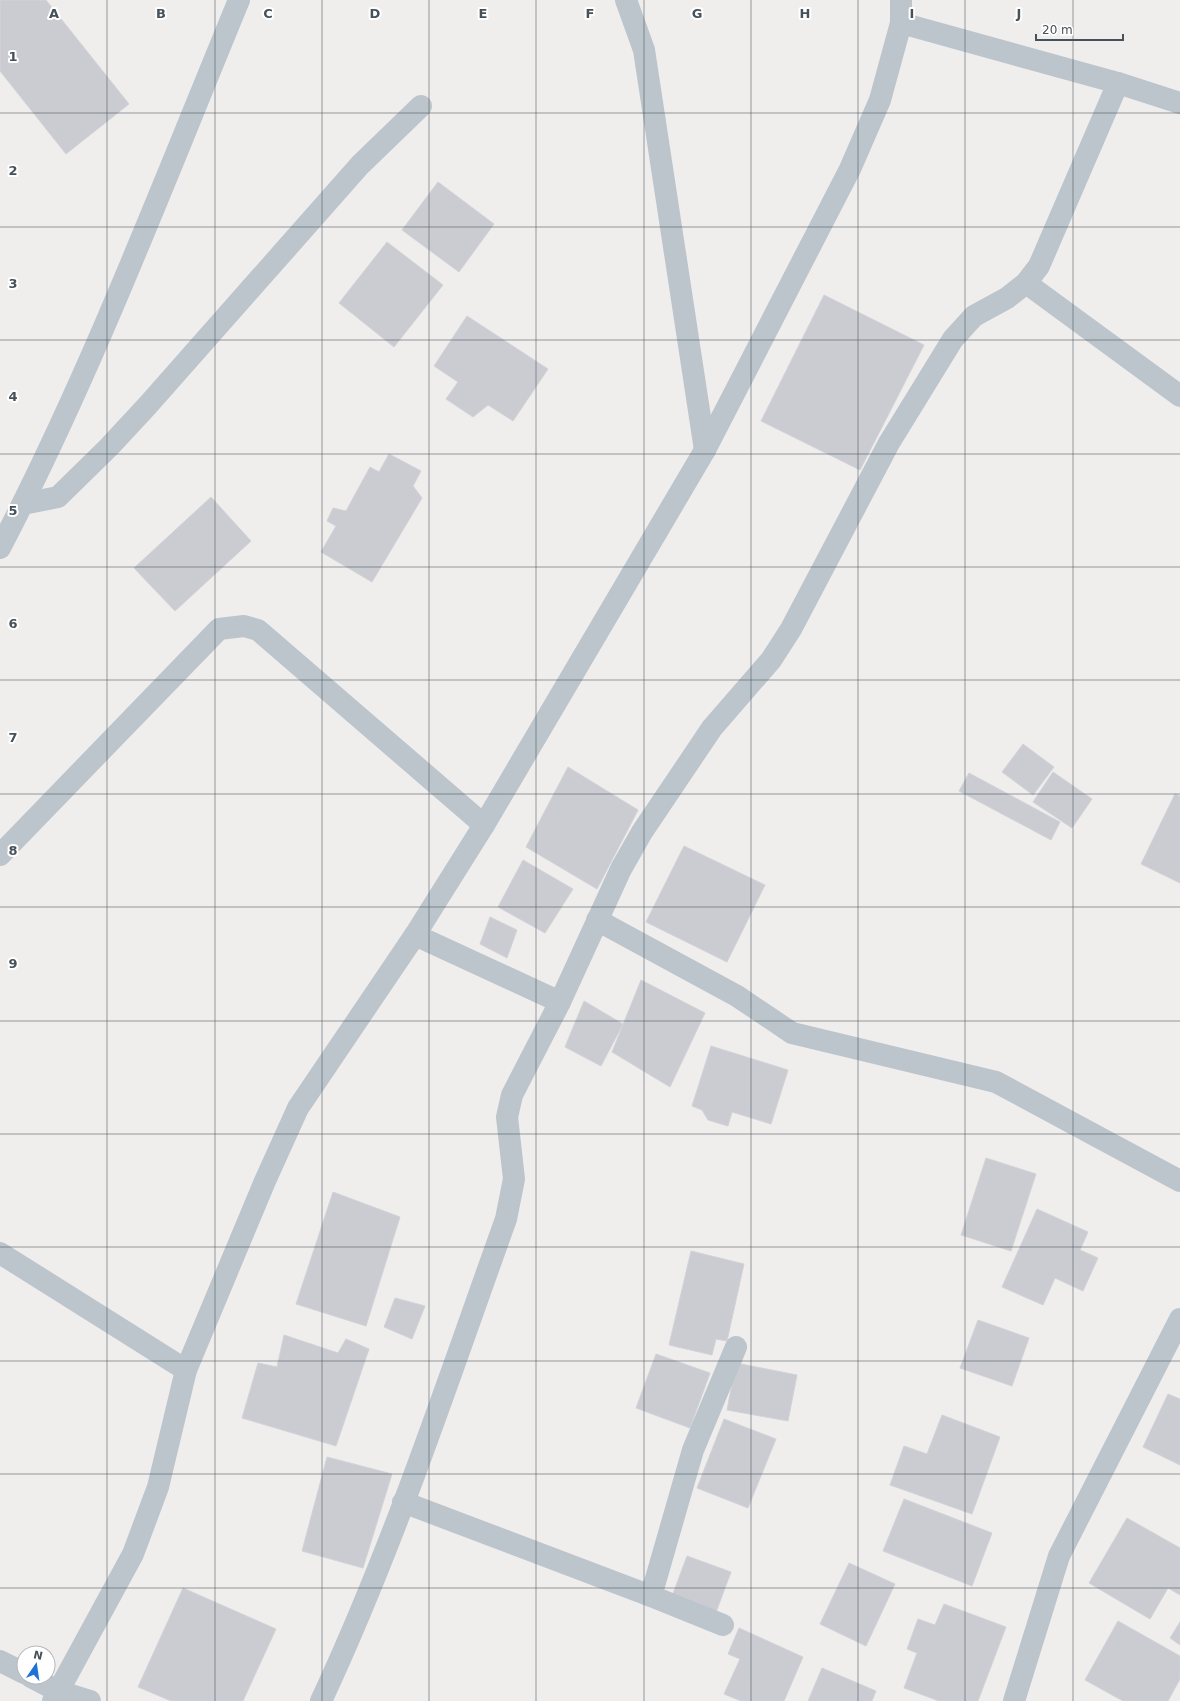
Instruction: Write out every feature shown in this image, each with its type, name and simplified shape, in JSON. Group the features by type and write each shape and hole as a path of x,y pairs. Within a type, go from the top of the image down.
{"street":[{"path":"0,548 23,504 98,340 239,0"},
{"path":"626,0 644,50 705,450"},
{"path":"56,1696 133,1554 158,1487 186,1370 265,1181 298,1108 415,935 484,825 705,450 850,169 880,100 901,23 901,0"},
{"path":"901,23 1118,83 1180,103"},
{"path":"321,1701 349,1639 403,1502 506,1219 514,1179 507,1117 512,1095 560,1002 621,869 642,832 712,728 771,660 791,629 889,443 953,339 974,316 1007,298 1026,283 1039,266 1118,83"},
{"path":"23,504 58,497 109,448 360,165 421,106"},
{"path":"1026,283 1180,396"},
{"path":"0,855 219,629 244,626 258,630 484,825"},
{"path":"597,920 737,996 792,1033 996,1082 1180,1181"},
{"path":"415,935 560,1002"},
{"path":"0,1254 186,1370"},
{"path":"1014,1701 1059,1556 1180,1319"},
{"path":"651,1596 693,1450 736,1347"},
{"path":"403,1502 651,1596 723,1625"},
{"path":"0,1661 16,1669"},
{"path":"42,1685 56,1696 90,1701"}],"building":[{"path":"0,0 46,0 129,104 66,154 0,71"},
{"path":"438,182 494,224 459,272 402,230"},
{"path":"387,242 443,285 394,347 339,303"},
{"path":"824,295 924,345 860,470 761,421"},
{"path":"467,316 548,369 513,421 488,405 473,417 446,399 458,382 434,366"},
{"path":"389,454 421,471 413,486 422,498 372,582 321,552 336,526 327,521 333,508 346,511 370,467 379,472"},
{"path":"211,497 251,541 175,611 134,568"},
{"path":"1023,744 1054,767 1033,795 1002,772"},
{"path":"568,767 638,810 597,889 526,847"},
{"path":"1053,772 1092,799 1072,828 1033,802"},
{"path":"969,773 1060,822 1051,840 959,791"},
{"path":"1175,794 1180,796 1180,883 1141,864"},
{"path":"684,846 765,885 727,962 646,922"},
{"path":"523,860 573,889 545,933 498,907"},
{"path":"490,917 517,930 507,958 480,944"},
{"path":"641,980 705,1013 670,1087 612,1052"},
{"path":"584,1001 623,1024 601,1066 565,1047"},
{"path":"711,1046 788,1070 771,1124 732,1112 728,1126 708,1120 702,1110 692,1106"},
{"path":"986,1158 1036,1174 1011,1251 961,1235"},
{"path":"333,1192 400,1217 366,1326 296,1304"},
{"path":"1037,1209 1088,1232 1080,1250 1098,1258 1083,1291 1055,1278 1043,1305 1002,1287"},
{"path":"691,1251 744,1264 727,1341 716,1339 712,1355 669,1345"},
{"path":"395,1298 425,1306 412,1339 384,1327"},
{"path":"978,1320 1029,1338 1012,1386 960,1368"},
{"path":"284,1335 338,1353 346,1339 369,1349 336,1446 242,1418 258,1363 277,1367"},
{"path":"656,1354 710,1373 690,1428 636,1408"},
{"path":"736,1363 797,1375 788,1421 727,1410"},
{"path":"1168,1394 1180,1399 1180,1465 1143,1447"},
{"path":"942,1415 1000,1437 972,1514 890,1485 904,1446 927,1454"},
{"path":"724,1419 776,1439 748,1508 697,1488"},
{"path":"327,1457 392,1474 363,1568 302,1551"},
{"path":"904,1499 992,1533 972,1586 883,1551"},
{"path":"1127,1518 1180,1548 1180,1595 1168,1588 1150,1619 1089,1583"},
{"path":"687,1556 731,1572 715,1615 671,1599"},
{"path":"849,1563 895,1584 866,1646 820,1624"},
{"path":"183,1588 276,1629 243,1701 171,1701 138,1687"},
{"path":"944,1604 1006,1627 978,1701 939,1701 904,1688 917,1653 907,1649 918,1619 935,1625"},
{"path":"1118,1621 1180,1656 1180,1679 1168,1701 1123,1701 1085,1680"},
{"path":"1180,1622 1180,1645 1170,1638"},
{"path":"739,1628 803,1657 784,1701 741,1701 724,1694 740,1659 728,1654"},
{"path":"822,1668 876,1691 872,1701 808,1701"}]}
